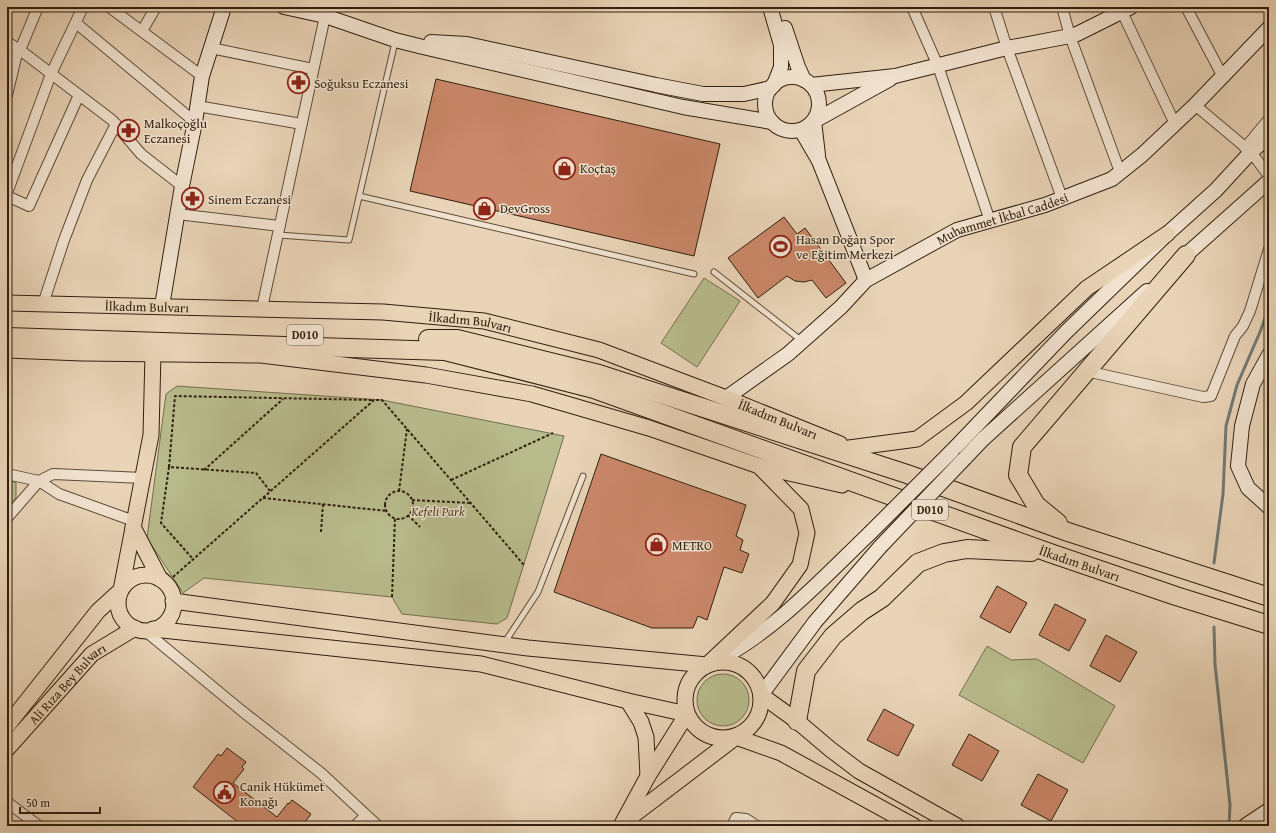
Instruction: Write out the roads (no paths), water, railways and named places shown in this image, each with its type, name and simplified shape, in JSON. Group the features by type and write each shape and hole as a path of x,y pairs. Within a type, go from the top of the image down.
{"highway":[{"path":"1068,532 1036,505 1018,475 1022,447 1086,370 1186,256"},
{"name":"İlkadım Bulvarı","path":"7,325 457,340 907,474 1068,532 1269,597"},
{"name":"İlkadım Bulvarı","path":"7,337 445,350 597,382 893,497 1176,596 1269,625"},
{"path":"797,721 806,671 833,636 862,611 882,598 918,563 944,553 967,549 1050,553"}],"main road":[{"path":"162,306 202,76 224,7"},
{"path":"284,7 325,16 395,40 682,107 772,122"},
{"path":"770,7 782,45 781,66 773,86 767,96 766,105 767,114 772,122 778,127 785,130 801,130 814,121 896,76"},
{"path":"778,7 798,67 807,82 816,91 818,98 818,114 814,121 818,161"},
{"path":"395,40 467,44 703,94 744,94 773,86 786,78 795,78 807,82 896,76 1007,48 1077,34 1126,9"},
{"name":"Muhammet İkbal Caddesi","path":"726,398 788,354 841,308 866,280 956,230 1044,205 1112,179 1142,155 1195,105 1269,28"},
{"path":"801,130 818,161 866,280"},
{"path":"914,826 781,753 736,737 724,739 712,737 701,732 693,724 687,714 684,702 685,691 690,680 698,671 733,652 788,611 870,533 1066,332 1167,234 1216,190 1248,150 1269,136"},
{"path":"762,695 815,622 880,547 983,439 1269,181"},
{"path":"849,448 917,439 966,404 1087,288 1167,234"},
{"name":"İlkadım Bulvarı","path":"7,303 383,312 484,321 599,350 726,398 849,448 907,474"},
{"name":"İlkadım Bulvarı","path":"7,350 82,353 261,355 426,375 532,394 634,423 759,466 893,497"},
{"path":"153,353 151,435 118,599 118,608 124,620 144,629 481,664 628,701 687,714"},
{"path":"1269,355 1253,384 1242,426 1238,466 1248,488 1269,507"},
{"path":"707,665 773,603 800,564 807,533 801,509 759,466"},
{"path":"133,524 166,578 166,584 171,592 173,601 172,610 168,619 162,625 144,629"},
{"path":"121,590 126,583 138,576 151,575 166,578"},
{"name":"Ali Rıza Bey Bulvarı","path":"7,726 98,611 121,590"},
{"path":"173,601 504,645 674,663 707,665 719,662 731,662 742,667 751,674 758,684 762,695 761,708 756,721 748,730 736,737 621,825"},
{"name":"Ali Rıza Bey Bulvarı","path":"7,749 92,654 144,629"},
{"path":"762,695 859,771 957,826"},
{"path":"628,701 641,722 646,737 648,776"},
{"path":"621,825 648,776 687,714"},
{"path":"1245,826 1269,810"}],"street":[{"path":"7,95 19,49 38,7"},
{"path":"7,193 52,74 83,7"},
{"path":"108,7 202,76"},
{"path":"142,32 156,7"},
{"path":"912,7 938,66 990,221"},
{"path":"994,7 1007,48 1062,198"},
{"path":"1062,7 1070,36 1120,172"},
{"path":"1186,7 1223,77"},
{"path":"1126,9 1175,124"},
{"path":"262,308 325,16"},
{"path":"76,23 195,122"},
{"path":"7,42 19,49 116,124 141,154 182,186"},
{"path":"211,48 313,69"},
{"path":"7,196 29,206 79,95"},
{"path":"1195,105 1248,150 1269,176"},
{"path":"197,106 302,124"},
{"path":"1248,150 1269,119"},
{"path":"43,304 64,240 87,180 116,124"},
{"path":"177,214 279,230"},
{"path":"1086,370 1202,397 1211,396 1235,336 1243,326 1250,311 1269,249"},
{"path":"7,474 39,482 58,494 133,524"},
{"path":"7,518 39,482 53,474 143,478"},
{"path":"144,629 242,711 321,773 378,826"},
{"path":"7,802 39,826"},
{"path":"355,826 366,815"},
{"path":"732,826 736,818 746,819 758,826"}],"lane":[{"path":"279,230 349,240 395,40"},
{"path":"359,196 694,274"},
{"path":"714,272 803,341"},
{"path":"504,645 538,592 583,476"}],"waterway":[{"path":"1214,563 1223,494 1226,426 1237,385 1269,307"},
{"path":"1214,627 1215,664 1230,805 1229,826"}],"place":[{"name":"Soğuksu Eczanesi","path":"298,83"},
{"name":"Malkoçoğlu Eczanesi","path":"129,130"},
{"name":"Koçtaş","path":"565,168"},
{"name":"Sinem Eczanesi","path":"192,199"},
{"name":"DevGross","path":"485,208"},
{"name":"Hasan Doğan Spor ve Eğitim Merkezi","path":"781,246"},
{"name":"METRO","path":"656,545"},
{"name":"Canik Hükümet Konağı","path":"224,793"}],"park label":[{"name":"Kefeli Park","path":"438,511"}]}
